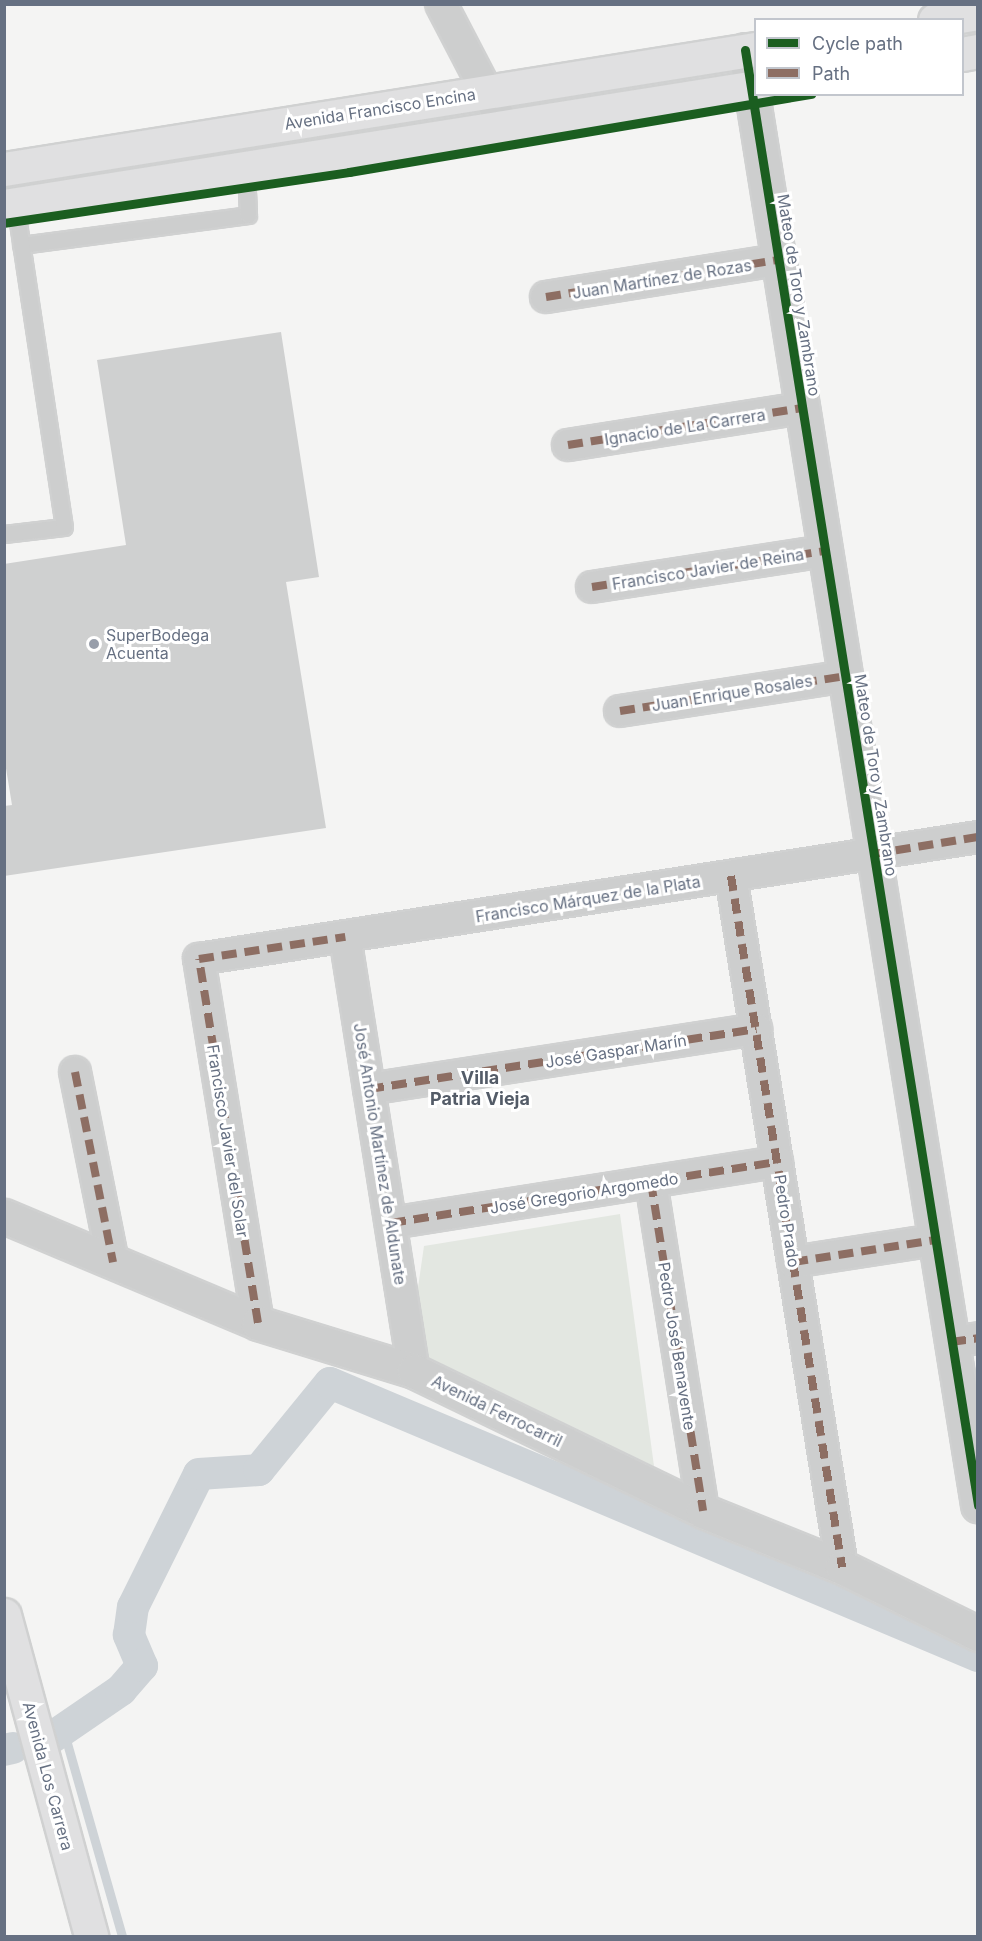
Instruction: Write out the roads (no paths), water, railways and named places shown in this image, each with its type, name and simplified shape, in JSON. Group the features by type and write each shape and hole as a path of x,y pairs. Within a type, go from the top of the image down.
{"main road":[{"path":"947,18 978,13"},
{"name":"Avenida Francisco Encina","path":"4,169 750,50"},
{"path":"10,205 753,87"},
{"name":"Avenida Los Carrera","path":"4,1615 91,1936"}],"street":[{"path":"441,4 505,127"},
{"name":"Mateo de Toro y Zambrano","path":"750,50 753,87"},
{"name":"Mateo de Toro y Zambrano","path":"754,96 778,260 935,1240 964,1340 978,1505"},
{"name":"Juan Martínez de Rozas","path":"546,297 778,260"},
{"name":"Ignacio de La Carrera","path":"568,445 802,408"},
{"name":"Francisco Javier de Reina","path":"592,587 825,551"},
{"name":"Juan Enrique Rosales","path":"620,711 845,676"},
{"name":"Francisco Márquez de la Plata","path":"199,959 978,837"},
{"name":"Pedro Prado","path":"731,876 842,1567"},
{"name":"José Antonio Martínez de Aldunate","path":"345,937 414,1371"},
{"name":"Francisco Javier del Solar","path":"199,959 258,1323"},
{"name":"José Gaspar Marín","path":"369,1089 756,1029"},
{"path":"75,1072 113,1262"},
{"name":"José Gregorio Argomedo","path":"391,1223 777,1162"},
{"name":"Pedro José Benavente","path":"651,1182 703,1510"},
{"name":"Avenida Ferrocarril","path":"4,1216 258,1323 414,1371 703,1510 842,1567 978,1634"},
{"path":"793,1262 935,1240"}],"lane":[{"path":"21,245 249,215 246,168"},
{"path":"4,534 64,526 21,245 10,205"}],"waterway":[{"path":"51,1738 121,1690 142,1666 129,1635 133,1607 199,1474 259,1470 330,1383 978,1656"},
{"path":"63,1729 122,1936"},
{"path":"4,1750 13,1748"}],"place":[{"name":"SuperBodega Acuenta","path":"94,644"}],"district":[{"name":"Villa Patria Vieja","path":"480,1089"}]}
